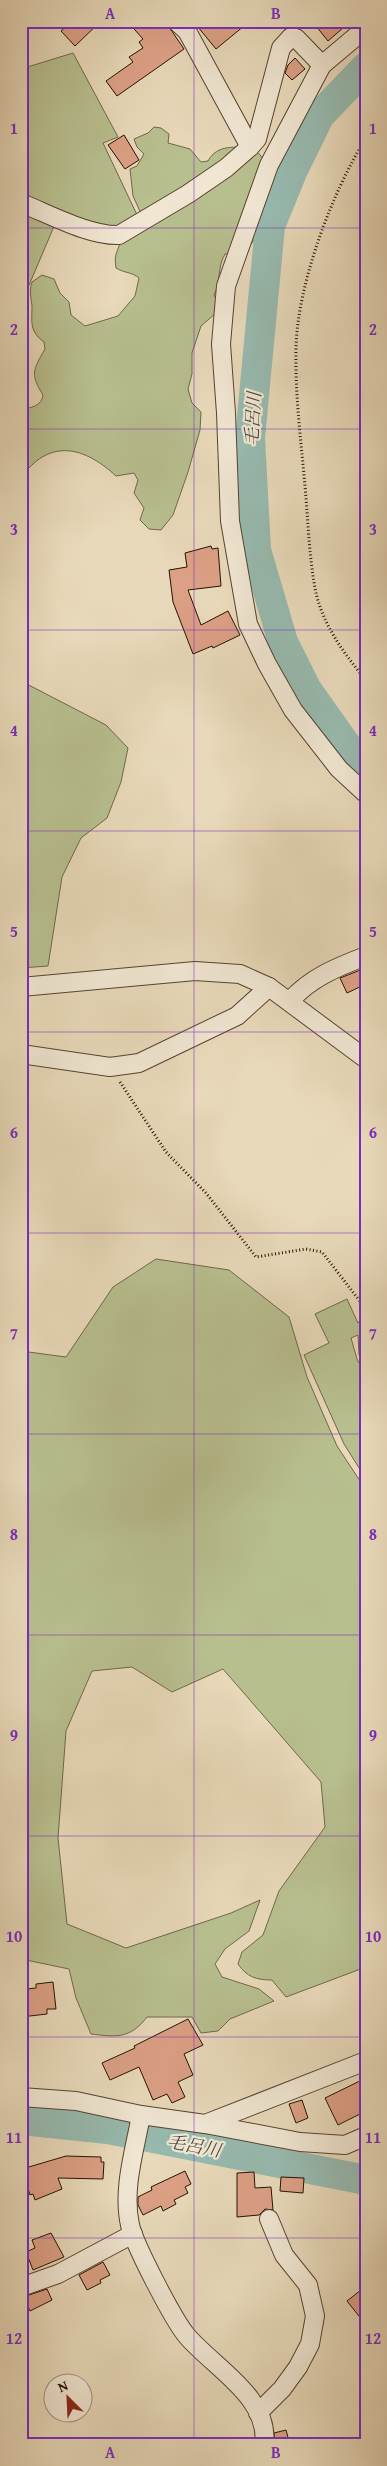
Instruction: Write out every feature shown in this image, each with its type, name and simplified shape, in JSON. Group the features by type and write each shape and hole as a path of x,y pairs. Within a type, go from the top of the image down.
{"street":[{"path":"176,21 188,31 250,147"},
{"path":"366,28 322,65 269,165 226,286 221,344 230,521 248,624 267,664 293,710 339,769 366,794"},
{"path":"21,203 85,228 108,235 119,235 188,194 226,168 257,139 285,41 291,37 296,38 322,65"},
{"path":"290,1001 304,986 332,970 366,956"},
{"path":"21,988 196,971 240,974 269,987 290,1001 366,1059"},
{"path":"21,1054 110,1067 139,1064 237,1016 269,987"},
{"path":"205,2124 366,2061"},
{"path":"21,2097 76,2101 140,2120 205,2124 300,2142 345,2144 366,2136"},
{"path":"140,2120 127,2205 133,2234 167,2304 186,2336 249,2397 258,2413 265,2437 264,2445"},
{"path":"258,2413 282,2389 298,2367 310,2344 315,2316 308,2285 284,2255 270,2219"},
{"path":"21,2287 58,2274 133,2234"}],"path":[{"path":"366,138 339,190 319,242 300,316 296,348 296,386 315,589 328,624 337,641 346,657 366,680"},
{"path":"110,1067 166,1152 206,1193 256,1257 306,1249 322,1252 358,1300 366,1306"}],"green space":[{"path":"73,53 118,137 103,143 138,217 114,229 95,226 21,196 21,69"},
{"path":"154,127 161,128 169,134 168,143 190,149 201,162 208,161 216,152 222,149 234,147 253,148 262,157 271,172 273,183 266,215 252,243 247,248 225,254 214,295 217,301 216,313 201,326 192,353 192,374 188,389 192,403 201,412 200,430 173,515 161,530 149,529 140,520 144,508 134,493 138,480 134,473 116,476 95,460 73,451 51,453 29,468 21,468 21,409 38,404 41,402 43,395 36,382 35,372 45,349 44,342 36,334 32,326 30,291 32,282 42,275 54,279 60,293 69,302 71,315 85,326 118,316 135,296 139,278 116,268 115,258 121,237 143,218 133,196 130,169 137,166 144,154 137,147 134,139 148,133"},
{"path":"21,209 55,224 21,304"},
{"path":"21,681 106,725 128,748 121,782 107,818 81,838 62,877 48,966 21,968"},
{"path":"156,1259 229,1270 289,1317 307,1377 337,1446 366,1490 366,1967 286,1997 272,1980 252,1977 238,1964 242,1952 263,1935 279,1891 325,1827 321,1782 223,1669 172,1692 132,1667 92,1671 66,1731 58,1838 67,1924 126,1948 231,1913 260,1900 249,1931 225,1949 215,1964 222,1977 259,1989 274,2001 230,2019 218,2031 201,2033 192,2017 147,2017 129,2033 108,2036 91,2034 76,1998 69,1969 21,1959 21,1351 66,1357 113,1287"},
{"path":"347,1299 358,1323 366,1312 366,1364 359,1355 358,1335 351,1338 357,1359 366,1376 366,1479 344,1444 304,1355 329,1343 315,1314"}],"building":[{"path":"72,21 101,21 75,46 61,31"},
{"path":"127,21 165,21 184,49 117,96 106,81 133,62 129,57 143,48 139,42 143,39"},
{"path":"193,21 250,21 216,49"},
{"path":"312,21 351,21 328,41"},
{"path":"295,58 305,69 292,80 285,73 288,65"},
{"path":"124,135 139,160 125,169 108,145"},
{"path":"211,546 212,549 218,548 221,586 188,590 201,625 228,611 240,635 213,648 212,646 193,654 173,602 169,570 187,567 185,553"},
{"path":"363,969 366,975 366,984 347,993 340,978"},
{"path":"53,1982 56,2009 47,2009 47,2014 21,2017 21,1993 27,1992 26,1989 36,1988 36,1984"},
{"path":"188,2019 203,2045 184,2054 193,2075 178,2082 185,2097 172,2103 167,2094 153,2100 139,2067 110,2080 102,2063 135,2048 134,2046"},
{"path":"366,2078 366,2111 338,2125 325,2098"},
{"path":"302,2100 308,2118 296,2123 289,2104"},
{"path":"66,2156 101,2157 101,2162 104,2162 103,2179 58,2178 62,2189 35,2200 33,2194 30,2195 22,2169"},
{"path":"185,2171 191,2184 185,2187 188,2193 174,2200 176,2204 163,2211 161,2206 143,2215 138,2205 138,2197 152,2190 151,2187"},
{"path":"254,2172 255,2188 271,2187 273,2210 265,2209 259,2215 237,2217 237,2173"},
{"path":"281,2177 304,2178 303,2193 280,2191"},
{"path":"51,2233 64,2257 33,2270 26,2252 35,2248 32,2240"},
{"path":"103,2262 110,2275 100,2280 101,2283 87,2290 79,2275"},
{"path":"366,2286 366,2325 347,2301"},
{"path":"47,2289 52,2300 30,2311 23,2297"},
{"path":"286,2430 290,2445 275,2445 274,2433"}],"waterway":[{"name":"毛呂川","path":"366,67 320,115 292,172 270,226 250,438 256,550 283,642 307,690 366,773"},
{"name":"毛呂川","path":"21,2120 108,2129 366,2180"}]}
